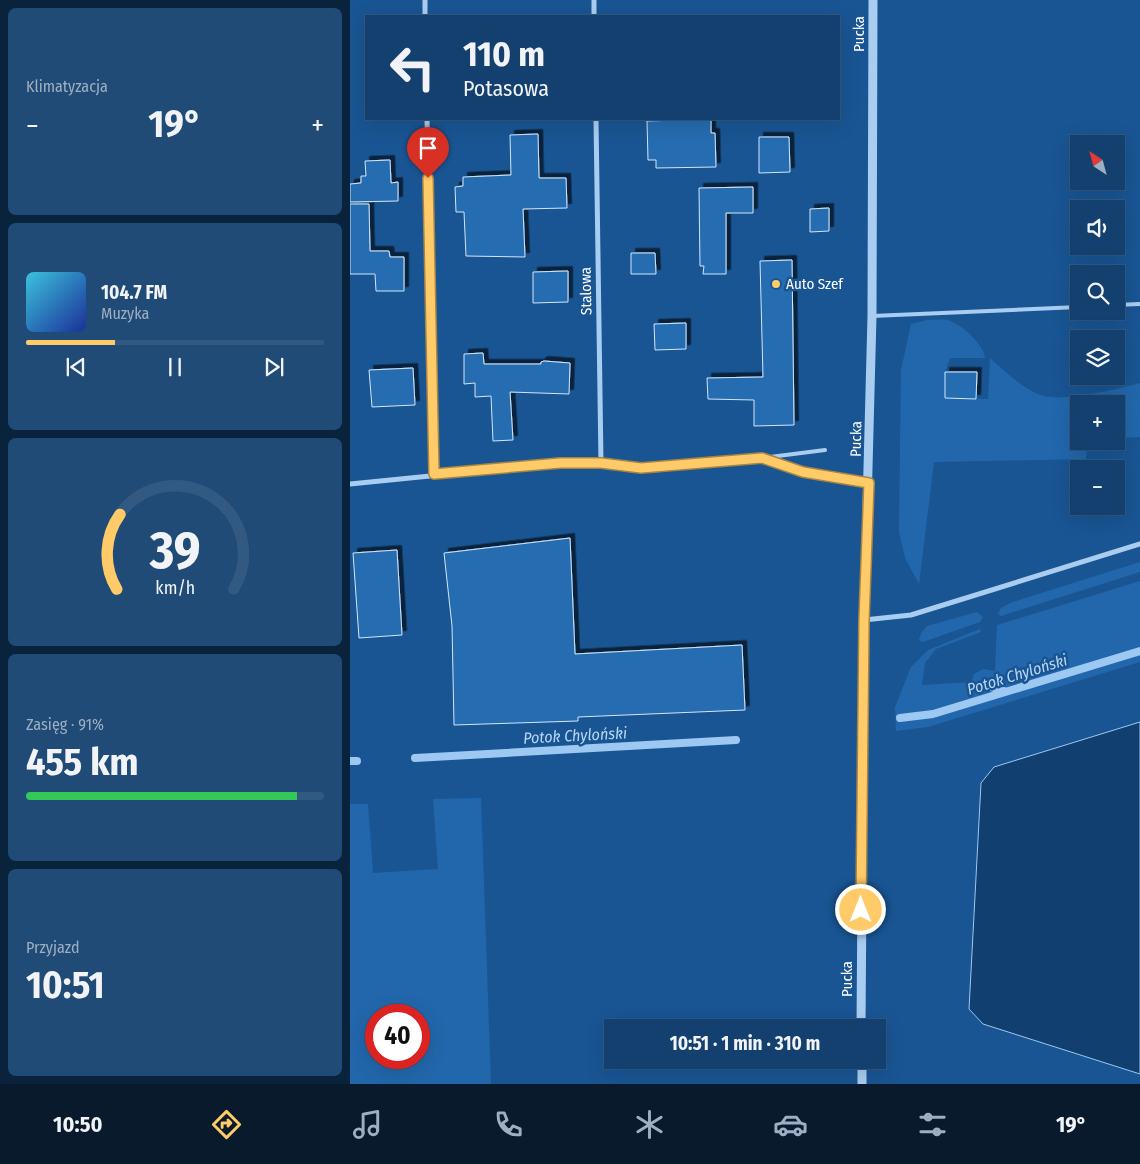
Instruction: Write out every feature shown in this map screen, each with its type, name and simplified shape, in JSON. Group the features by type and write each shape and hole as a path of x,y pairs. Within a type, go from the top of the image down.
{"street":[{"path":"425,0 425,15"},
{"path":"594,0 594,15"},
{"name":"Pucka","path":"861,1019 864,620 872,316 873,0"},
{"path":"427,120 434,474"},
{"name":"Stalowa","path":"596,120 601,463"},
{"path":"350,484 434,474 560,463 601,463 641,468 762,458 803,472 869,483"},
{"path":"864,620 911,615 1140,544"},
{"path":"862,1069 862,1084"}],"lane":[{"path":"1125,305 1140,304"},
{"path":"872,316 1070,307"},
{"path":"762,458 825,450"}],"shaded area":[{"path":"927,320 947,320 964,329 976,341 984,353 985,358 950,358 945,372 945,398 988,399 990,358 1014,379 1040,395 1050,397 1070,396 1070,450 1087,450 1086,459 934,462 919,584 905,558 899,532 901,370 911,324"},
{"path":"1140,383 1140,437 1125,438 1125,395 1082,395"},
{"path":"1140,562 1140,572 1001,616 998,614 1001,608 1010,603"},
{"path":"1140,581 1140,662 928,727 896,731 895,707 911,667 928,650 980,629 981,632 936,649 925,663 922,685 971,682 974,674 983,669 995,671 997,625"},
{"path":"977,612 983,617 980,622 923,642 919,640 921,633 927,626"},
{"path":"1140,722 1140,1074 983,1024 969,1009 981,783 994,767"},
{"path":"481,798 491,1084 350,1084 350,804 368,804 373,873 438,869 433,799"}],"building":[{"path":"711,120 711,133 715,133 716,167 656,168 656,160 648,160 647,121"},
{"path":"538,134 539,178 566,178 567,208 523,209 525,257 466,256 464,212 456,212 455,187 463,186 463,177 511,175 510,135"},
{"path":"759,137 789,137 790,172 759,173"},
{"path":"390,160 391,183 398,182 398,201 350,202 350,184 361,183 361,176 366,176 365,161"},
{"path":"753,187 753,213 726,213 726,274 703,274 704,266 700,266 699,188"},
{"path":"350,204 369,204 370,251 389,251 390,257 404,257 404,291 376,291 375,274 350,274"},
{"path":"829,208 829,231 810,232 810,209"},
{"path":"631,253 655,253 656,274 631,274"},
{"path":"792,260 794,425 754,426 754,400 708,399 707,378 763,377 760,261"},
{"path":"568,271 568,302 533,303 533,272"},
{"path":"686,323 686,349 655,350 654,324"},
{"path":"483,353 484,364 541,364 544,361 570,363 569,394 510,392 513,440 493,441 491,396 475,397 475,383 464,384 464,354"},
{"path":"413,368 415,405 372,407 369,370"},
{"path":"945,372 977,372 976,399 945,398"},
{"path":"570,538 575,654 742,645 745,710 578,717 578,721 454,725 452,626 444,553"},
{"path":"397,550 402,635 359,638 353,553"}],"waterway":[{"name":"Potok Chyloński","path":"900,718 933,714 1140,651"},
{"path":"984,685 1004,691"},
{"name":"Potok Chyloński","path":"415,758 736,740"},
{"name":"Potok Chyloński","path":"350,761 357,761"}],"place":[{"name":"Auto Szef","path":"776,284"}],"route":[{"path":"428,178 434,474 560,463 601,463 641,468 762,458 803,472 869,483 864,620 861,910"}]}
